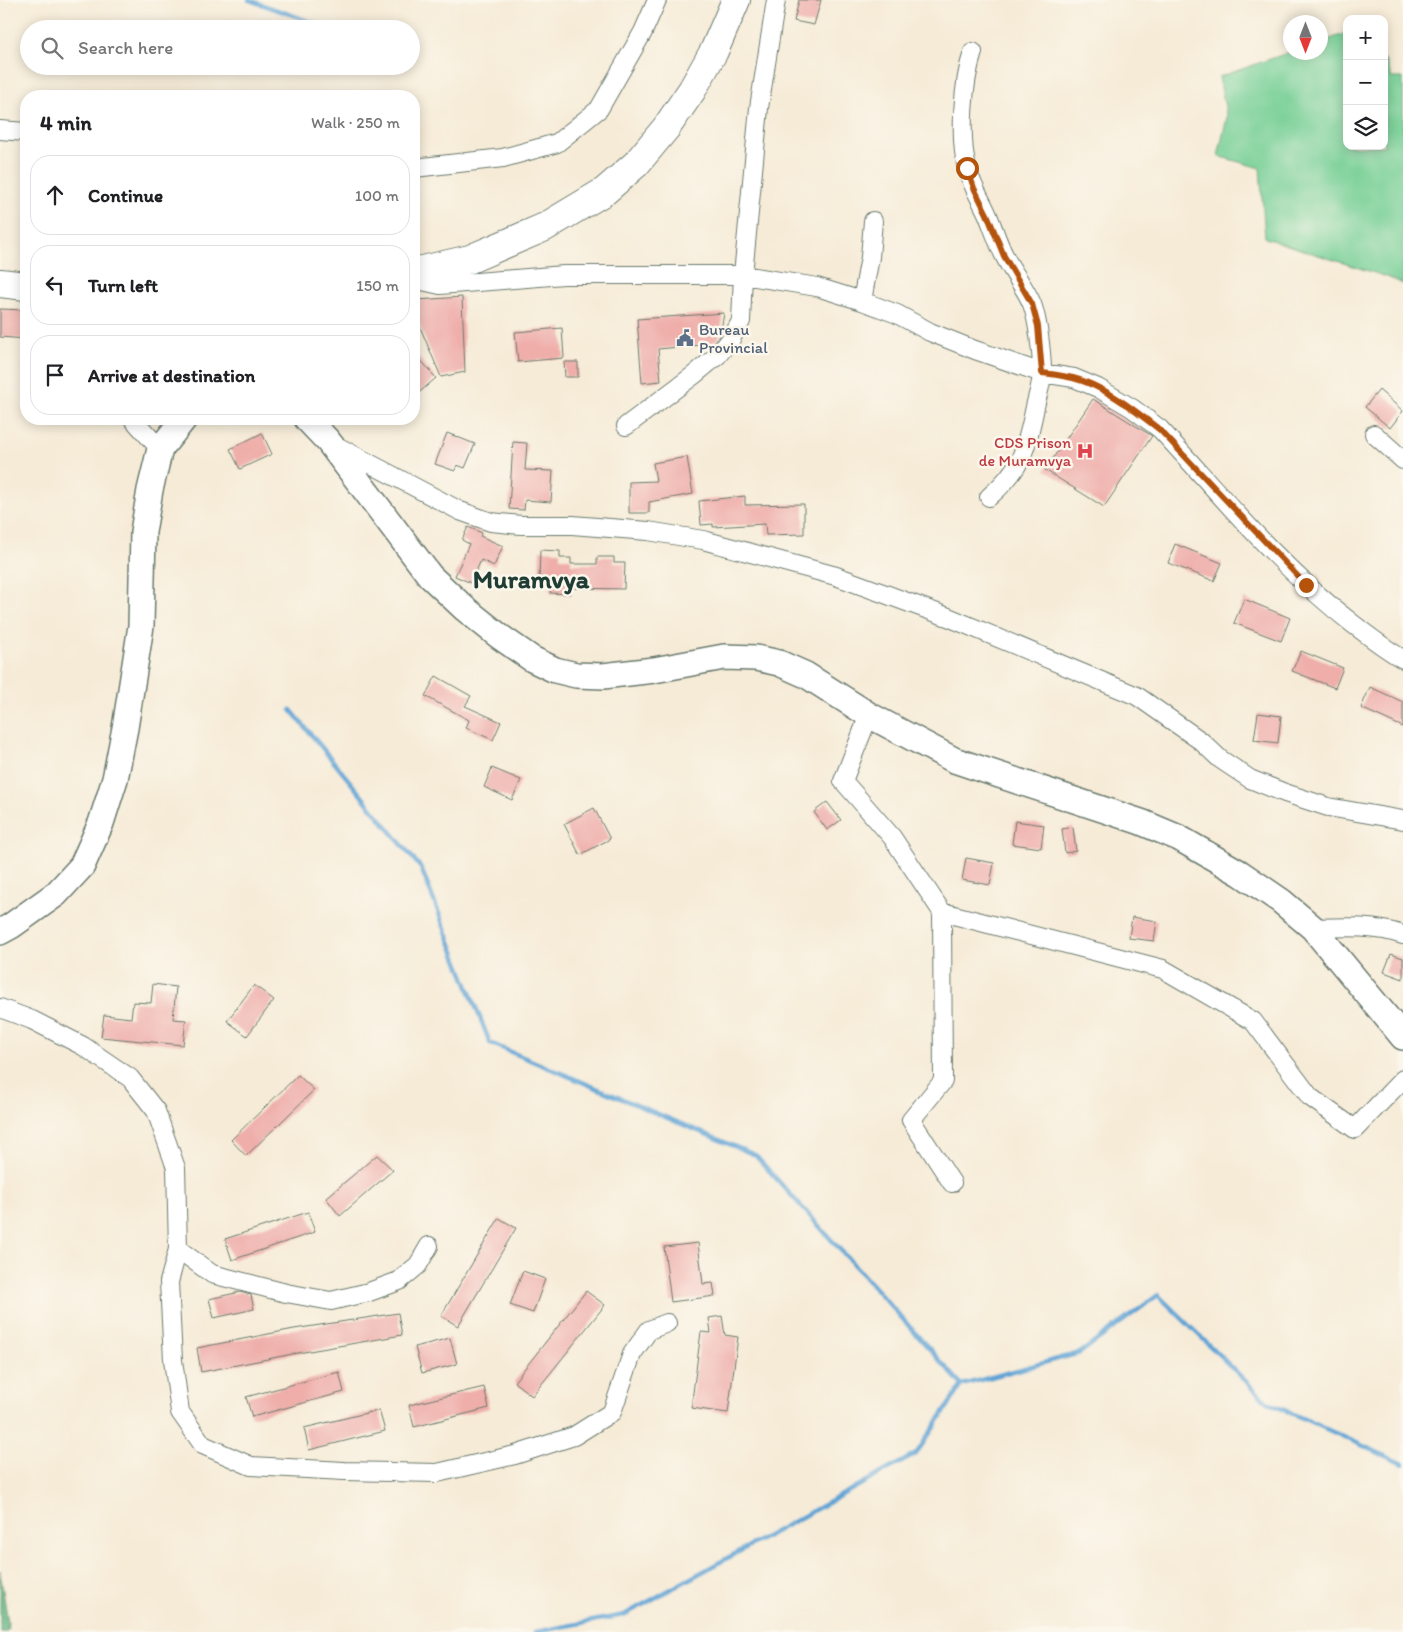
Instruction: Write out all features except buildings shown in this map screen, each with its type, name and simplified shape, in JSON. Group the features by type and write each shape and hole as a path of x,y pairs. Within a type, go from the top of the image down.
{"main road":[{"path":"420,271 470,259 545,227 606,191 636,164 666,128 692,90 714,51 736,0"},
{"path":"0,283 20,285"},
{"path":"0,932 12,926 56,894 82,866 101,823 114,779 125,728 141,626 143,532 150,490 160,449 179,425"},
{"path":"313,425 328,441 430,576 464,608 499,636 540,663 555,670 576,675 604,676 654,670 724,657 756,658 779,663 806,675 869,715 954,760 1141,822 1179,838 1240,873 1281,901 1313,928 1403,1037"}],"street":[{"path":"420,167 503,158 557,142 600,109 643,32 656,0"},
{"path":"626,426 718,355 731,339 741,321 743,275 759,108 776,0"},
{"path":"973,52 966,72 964,105 964,144 967,168 1004,256 1032,304 1038,326 1042,373 1027,441 1018,464 1006,482 989,497"},
{"path":"0,130 20,132"},
{"path":"862,301 870,257 873,222"},
{"path":"420,280 440,285 564,275 743,275 817,287 862,301 897,314 948,340 1042,373 1074,378 1098,388 1132,408 1160,430 1306,585 1388,651 1403,658"},
{"path":"139,425 160,449"},
{"path":"1374,434 1403,460"},
{"path":"328,441 460,511 491,522 521,526 572,526 648,531 703,540 836,576 948,617 1137,696 1201,741 1220,759 1250,779 1328,807 1403,820"},
{"path":"869,715 843,781 892,837 942,912 943,1081 911,1120 952,1183"},
{"path":"942,912 1163,969 1252,1021 1310,1097 1355,1129 1403,1079"},
{"path":"1313,928 1348,927 1391,930 1403,934"},
{"path":"0,1008 32,1020 83,1046 130,1078 156,1110 176,1168 178,1249 169,1282 173,1360 180,1412 203,1445 251,1466 344,1471 437,1473 515,1455 574,1436 612,1412 632,1354 649,1330 667,1323"},
{"path":"178,1249 212,1274 286,1293 331,1301 370,1292 399,1281 418,1265 429,1246"}],"green space":[{"path":"1343,34 1343,150 1388,150 1388,68 1392,78 1403,78 1403,284 1387,277 1265,238 1260,168 1218,156 1227,117 1219,77 1283,54 1283,60 1328,60 1328,40"},
{"path":"0,1571 9,1629 5,1632 0,1632"}],"waterway":[{"path":"249,0 306,20"},
{"path":"291,710 421,868 490,1043 755,1155 962,1385"},
{"path":"535,1632 624,1615 916,1454 962,1385 1080,1353 1158,1295 1267,1402 1403,1464"}],"place":[{"name":"Bureau Provincial","path":"685,338"},
{"name":"CDS Prison de Muramvya","path":"1085,451"}],"district":[{"name":"Muramvya","path":"531,579"}],"route":[{"path":"967,168 1004,256 1032,304 1038,326 1042,373 1074,378 1098,388 1132,408 1160,430 1278,558 1306,585"}]}
